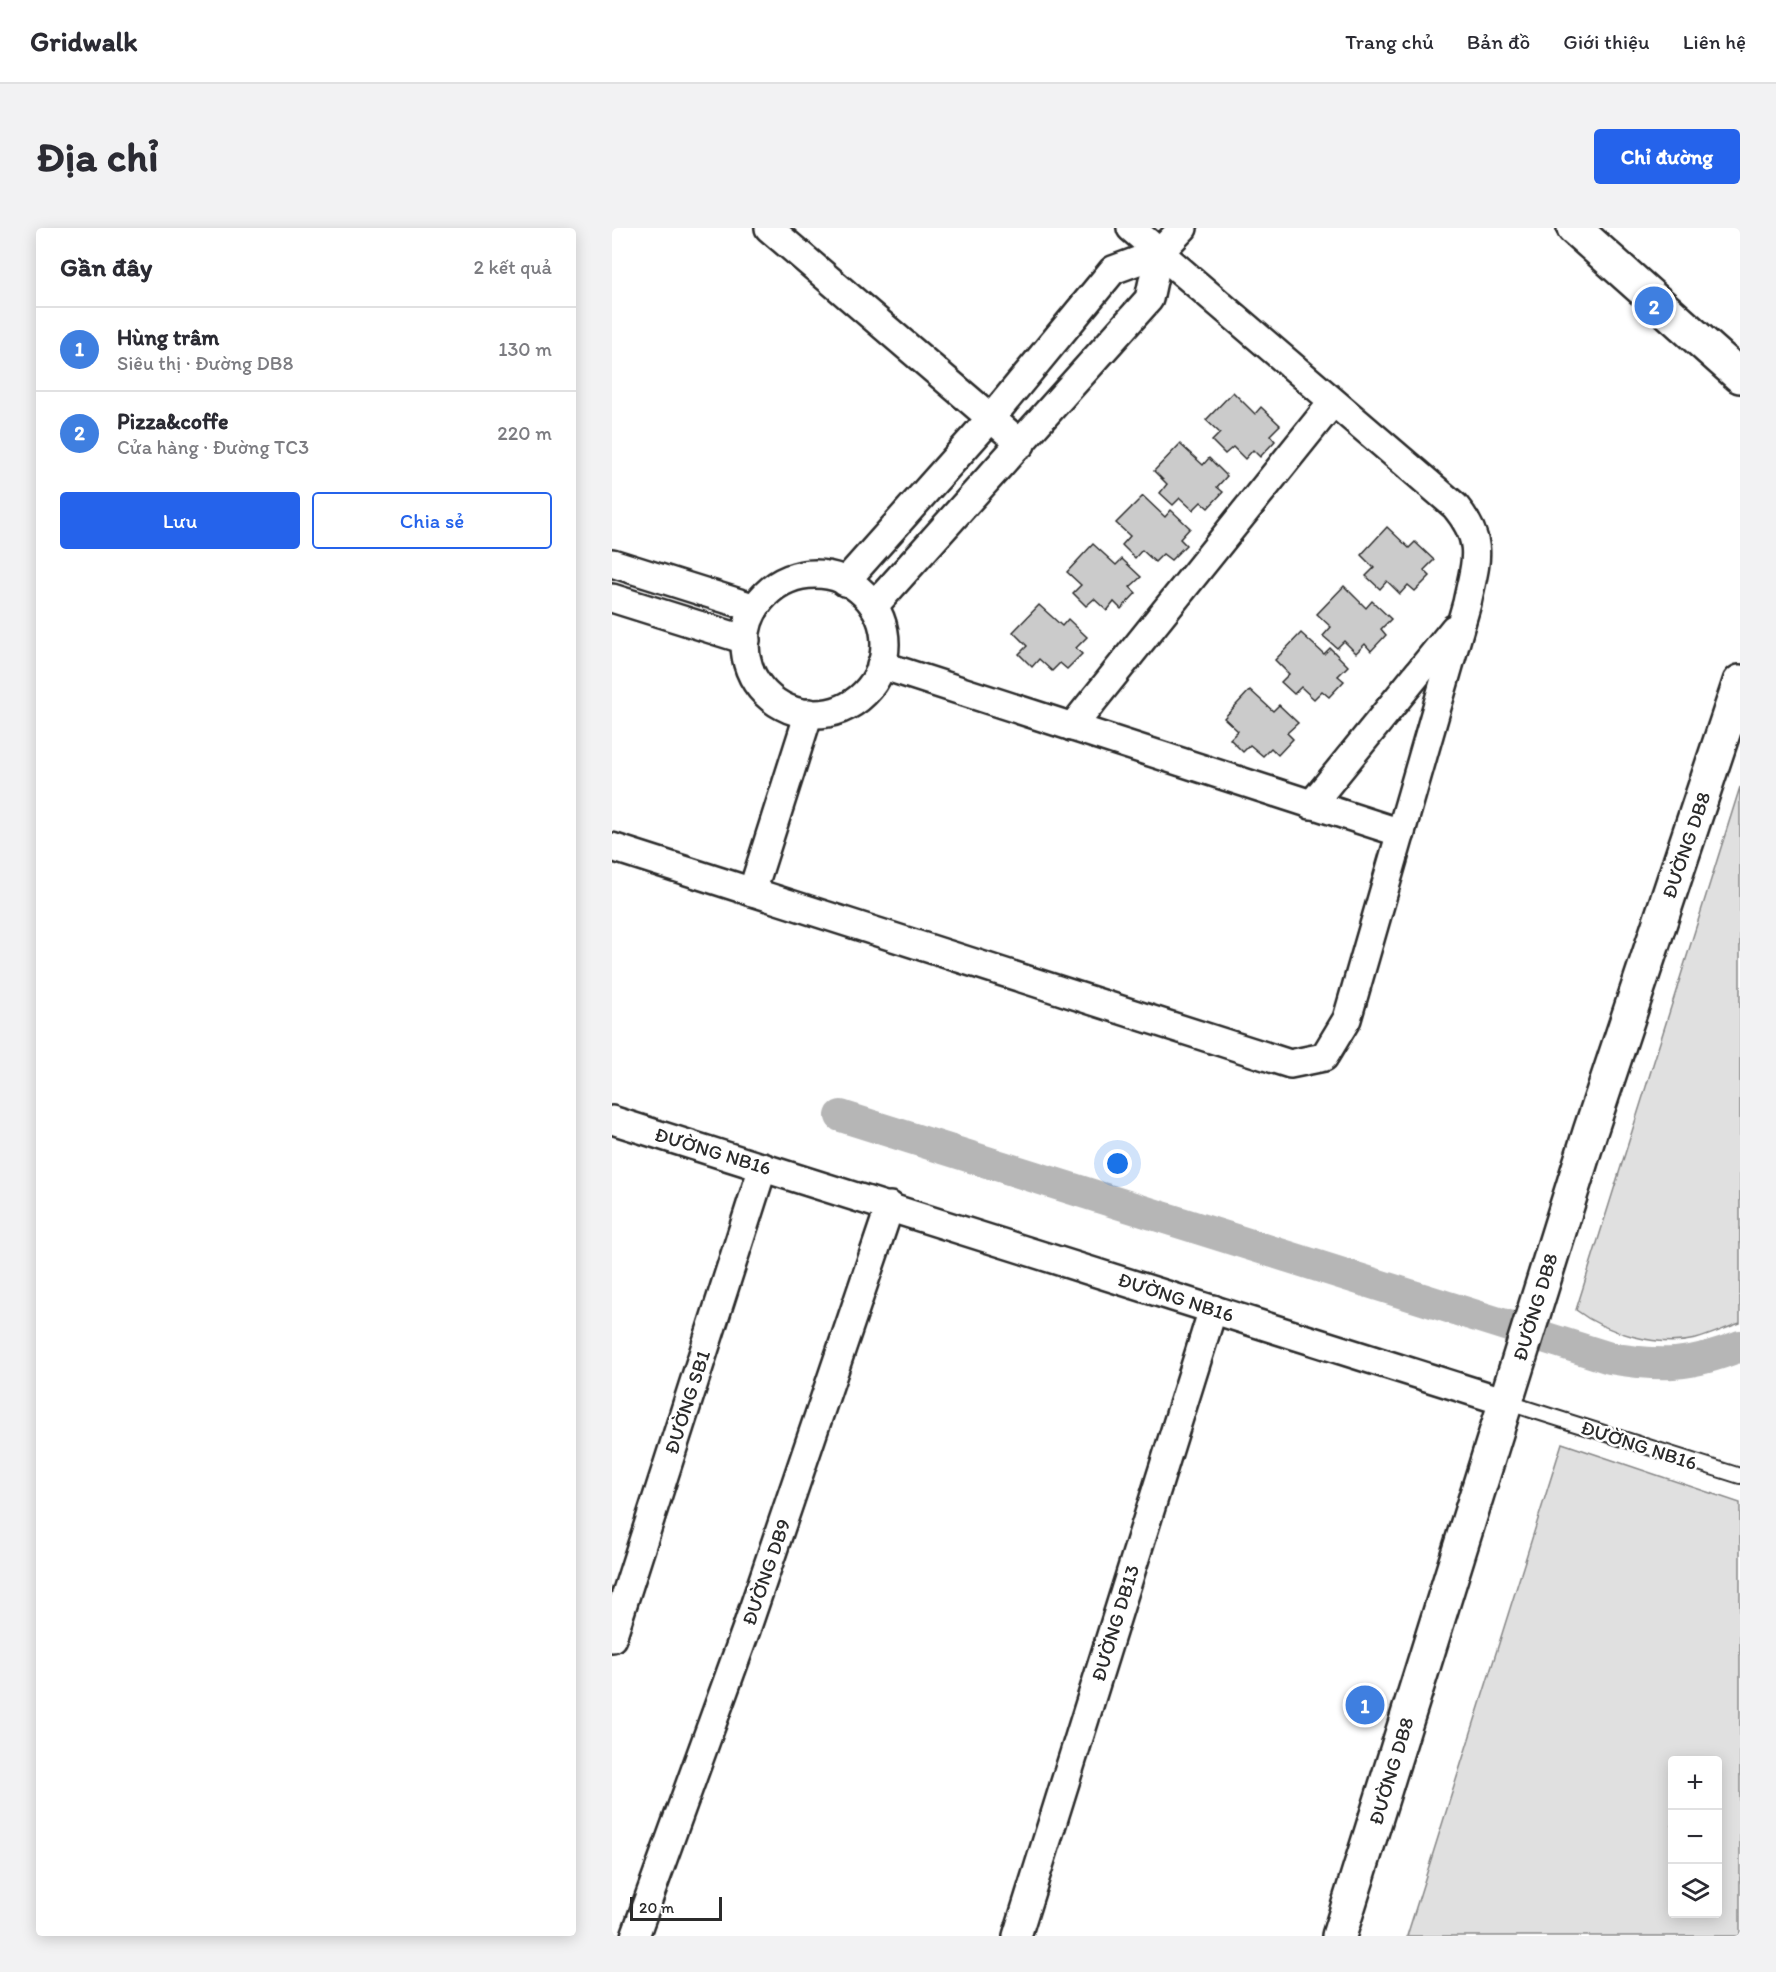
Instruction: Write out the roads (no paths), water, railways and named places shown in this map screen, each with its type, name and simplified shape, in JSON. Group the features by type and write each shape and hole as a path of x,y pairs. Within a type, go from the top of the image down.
{"street":[{"path":"769,228 1021,444"},
{"path":"612,847 1290,1064 1324,1057 1347,1019 1462,619 1476,557 1471,526 1455,506 1131,228"},
{"path":"845,582 991,418 1113,270 1159,253 1183,228"},
{"path":"1576,229 1740,376"},
{"path":"874,606 1149,299 1159,253"},
{"path":"1072,727 1333,402"},
{"path":"612,563 755,608"},
{"path":"811,574 836,578 845,582 857,588 874,606 884,628 885,652 878,676 864,695 844,709 820,714 778,704 761,690 750,671 746,628 755,608 769,591 788,580 811,574"},
{"path":"612,598 746,640"},
{"path":"1311,805 1462,619"},
{"path":"881,665 1401,833"},
{"name":"ĐƯỜNG DB8","path":"1339,1936 1590,1132 1740,682"},
{"path":"752,892 809,713"},
{"name":"ĐƯỜNG NB16","path":"612,1120 1506,1402"},
{"name":"ĐƯỜNG SB1","path":"612,1638 763,1167"},
{"name":"ĐƯỜNG DB9","path":"635,1936 746,1630 890,1206"},
{"name":"ĐƯỜNG DB13","path":"1017,1936 1213,1309"}],"lane":[{"name":"ĐƯỜNG NB16","path":"1506,1402 1740,1476"}],"waterway":[{"path":"841,1116 1610,1358 1645,1363 1676,1363 1706,1358 1740,1346"}],"place":[{"name":"Pizza&coffe","path":"1654,306"},
{"name":"Hùng trâm","path":"1365,1705"}]}
